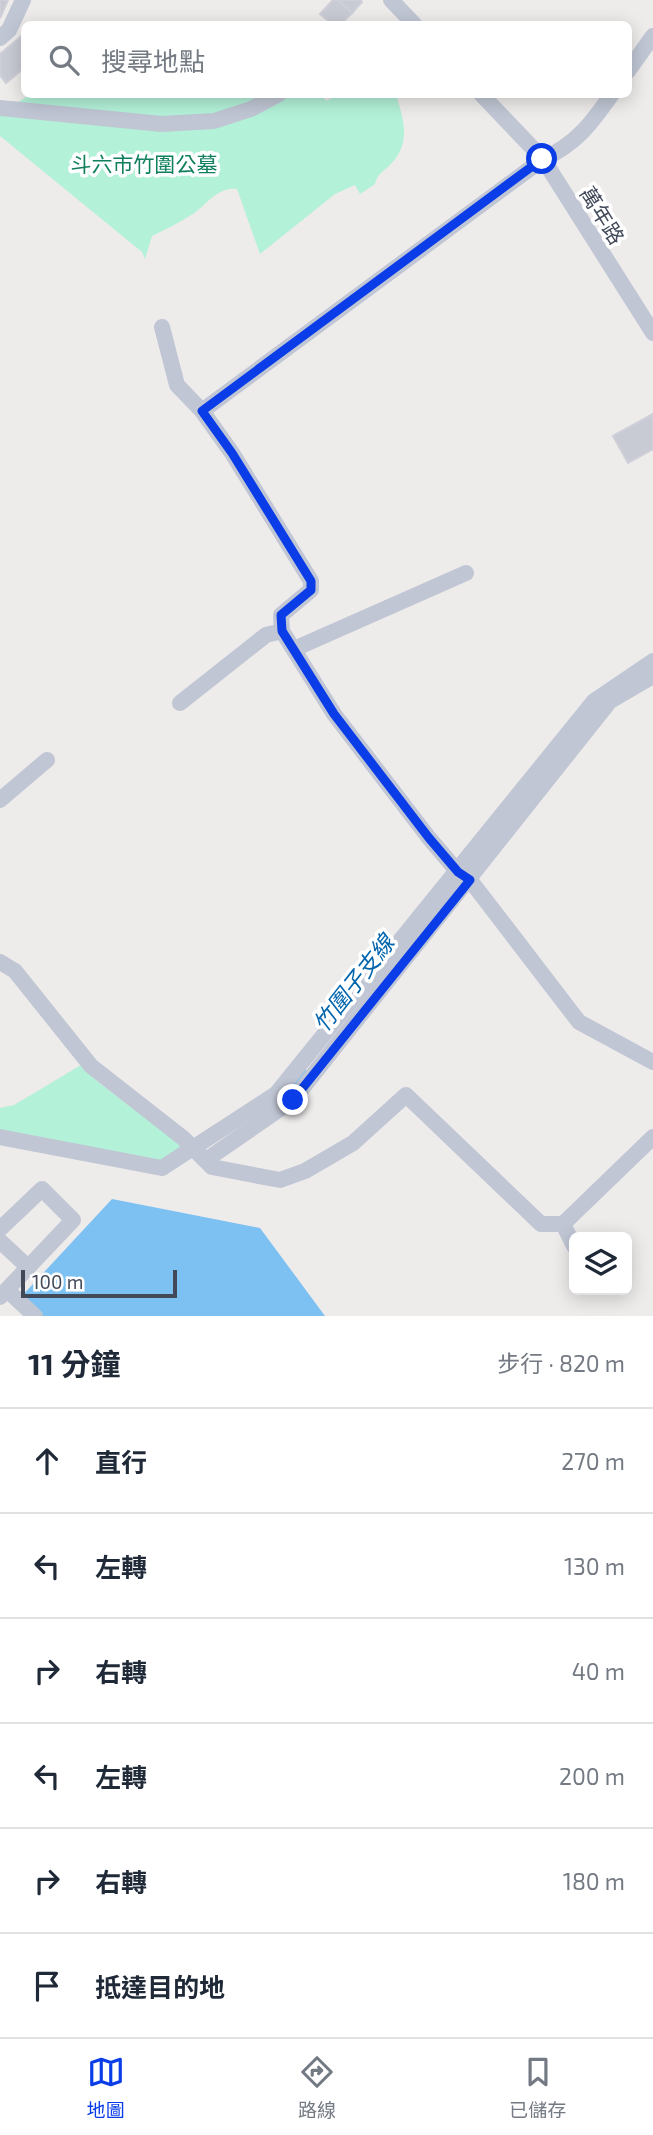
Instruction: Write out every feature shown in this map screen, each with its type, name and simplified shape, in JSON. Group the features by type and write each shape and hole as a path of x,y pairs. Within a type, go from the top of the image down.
{"street":[{"path":"0,38 9,30 23,0"},
{"path":"391,0 409,21"},
{"path":"632,65 653,36"},
{"path":"0,108 162,124 214,121 251,109 272,98"},
{"name":"萬年路","path":"485,98 542,159 653,333"},
{"path":"202,411 542,159 564,149 584,134 609,98"},
{"path":"162,327 177,385 202,411 232,453 311,581 311,590 281,615 282,631 334,714 579,1022 653,1062"},
{"path":"294,649 466,573"},
{"path":"180,703 266,635 282,631"},
{"path":"206,1160 293,1100 594,701 653,661"},
{"path":"0,1137 162,1168 276,1094 610,701 653,676"},
{"path":"0,800 47,760"},
{"path":"0,962 15,971 91,1066 192,1147 212,1167 280,1180 305,1171 353,1143 406,1094 541,1224 563,1224 653,1137"},
{"path":"0,1229 42,1189 73,1220 3,1293 35,1316"},
{"path":"563,1224 569,1236"},
{"path":"0,1241 28,1267"}],"green space":[{"name":"斗六市竹圍公墓","path":"25,98 324,98 326,101 332,98 397,98 404,133 395,159 380,174 375,184 360,194 355,185 335,194 260,254 237,189 230,189 216,194 184,220 152,236 145,259 142,252 0,136 0,112"},
{"path":"81,1065 97,1081 184,1148 166,1161 0,1132 0,1108 14,1105"}],"water":[{"path":"112,1199 260,1228 325,1316 40,1316 20,1298"}],"building":[{"path":"0,0 8,0 0,18"},
{"path":"333,0 338,0 352,13 344,21 328,21 320,14"},
{"path":"338,0 360,0 362,2 352,13"},
{"path":"21,36 21,70 6,83 0,75 0,54"},
{"path":"653,414 653,449 628,463 613,436"}],"waterway":[{"name":"竹圍子支線","path":"283,1097 305,1071"}],"route":[{"path":"293,1100 470,880 458,872 429,838 334,714 282,631 281,615 311,590 311,581 232,453 202,411 542,159"}]}
